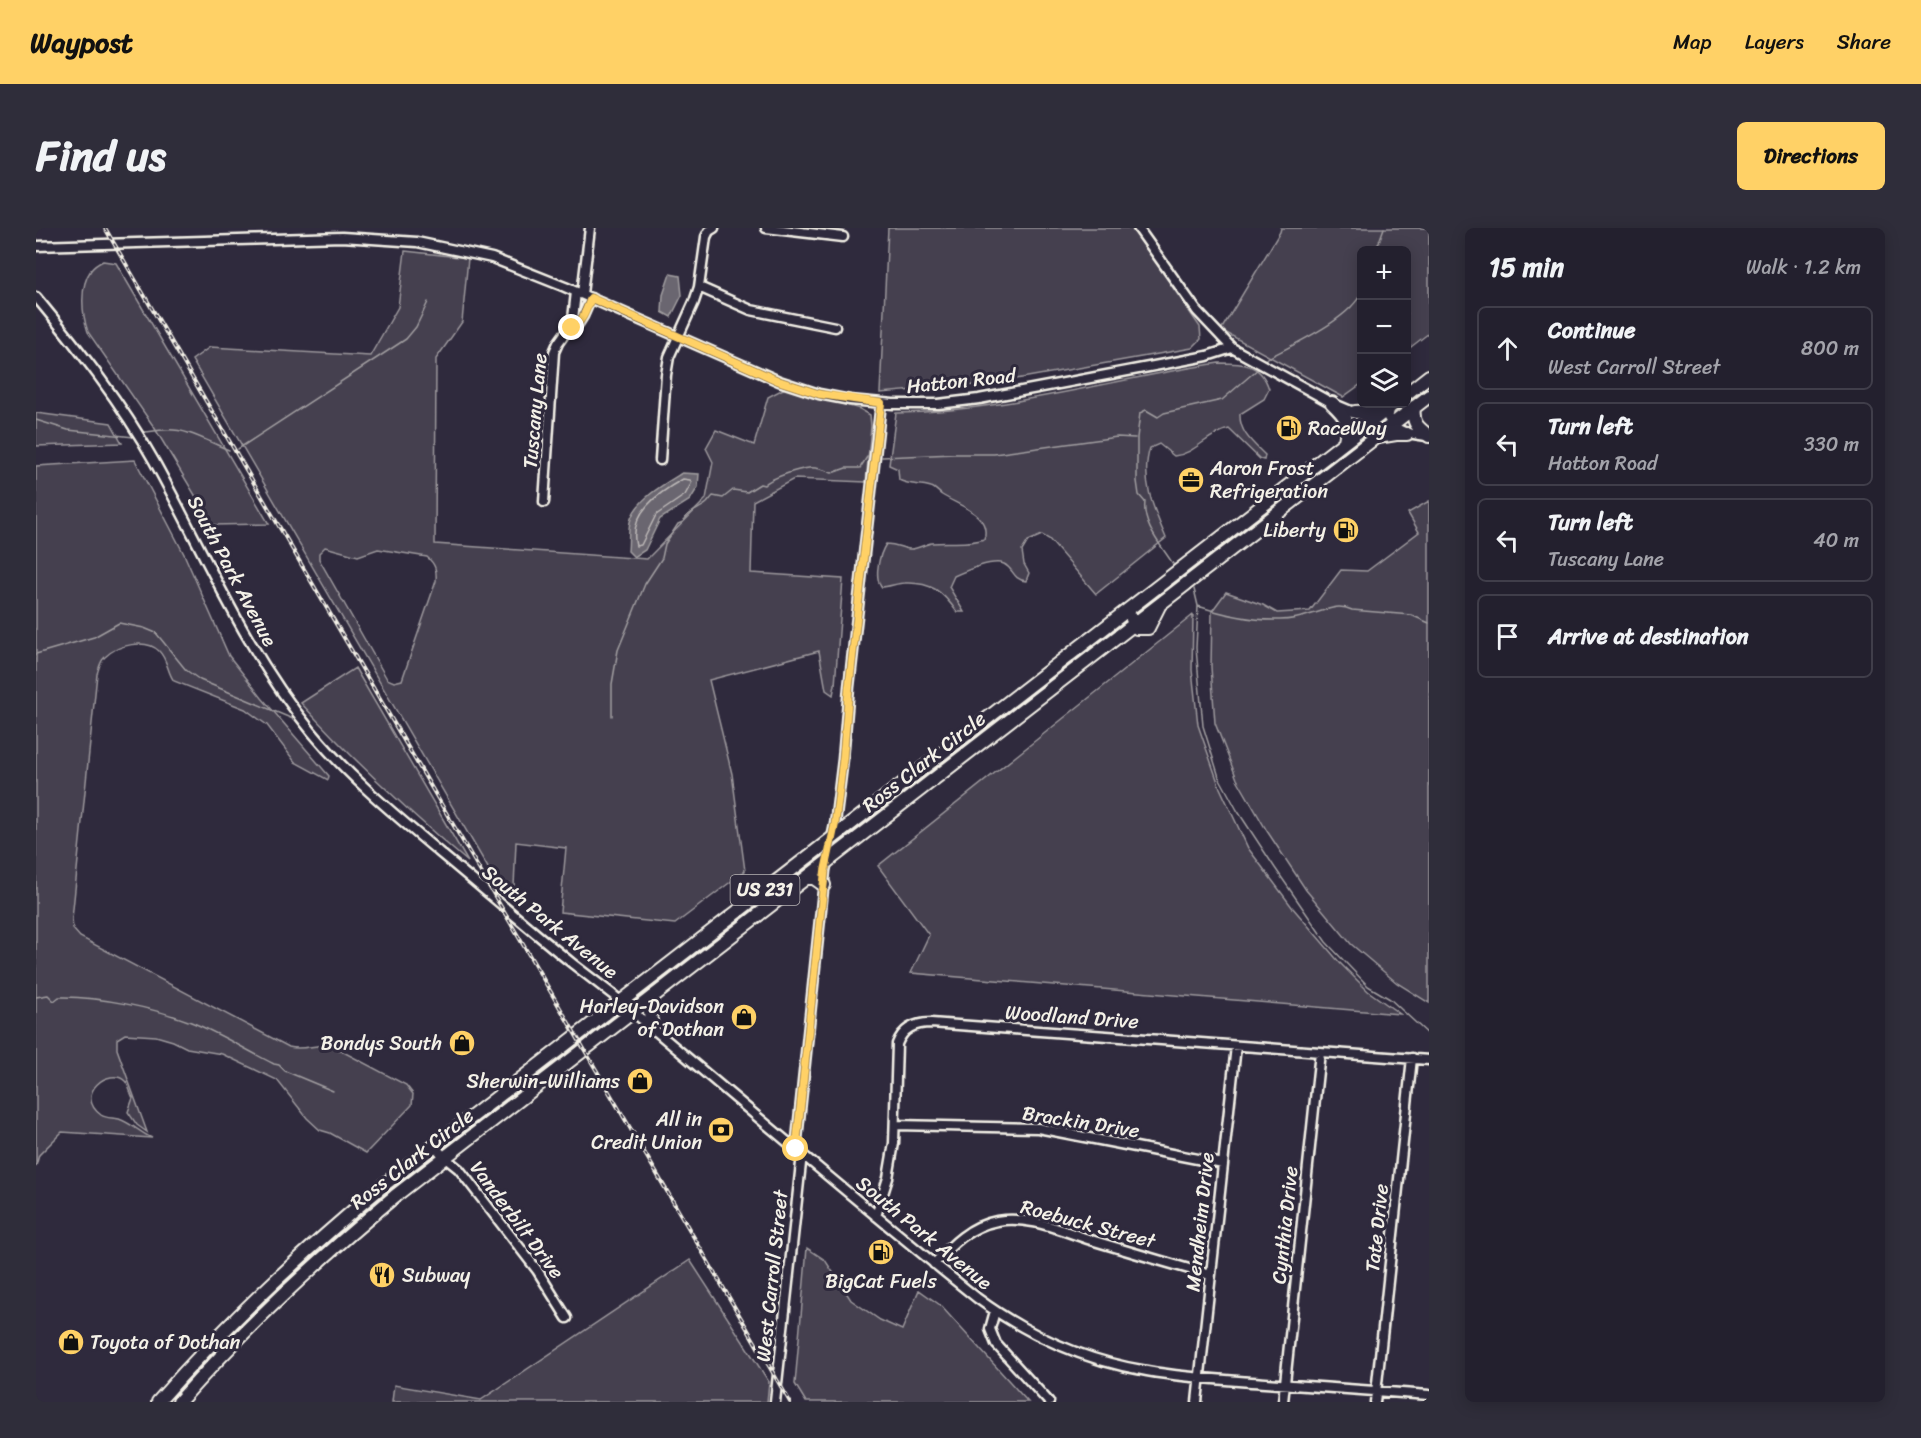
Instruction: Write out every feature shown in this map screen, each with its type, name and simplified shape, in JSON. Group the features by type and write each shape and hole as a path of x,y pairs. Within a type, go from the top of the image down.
{"highway":[{"path":"1411,391 1429,376"},
{"name":"Ross Clark Circle","path":"183,1397 240,1336 302,1277 360,1225 444,1157 1429,396"},
{"path":"1332,403 1346,418 1345,441"},
{"path":"1414,407 1416,427 1429,436"},
{"path":"1355,412 1383,408"},
{"name":"Ross Clark Circle","path":"158,1402 291,1265 350,1214 620,1002 1388,408"},
{"path":"1374,438 1407,434"},
{"path":"1134,624 1132,618 1135,604"},
{"path":"1037,679 1047,691"},
{"path":"806,878 814,878 824,885"},
{"path":"757,896 767,908"},
{"path":"681,955 690,968"},
{"path":"652,997 650,1012 652,1029"},
{"path":"350,1214 360,1225"},
{"path":"291,1265 302,1277"},
{"path":"175,1382 183,1397"}],"street":[{"path":"572,328 583,295 590,228"},
{"path":"660,460 669,357 699,286 706,237 714,228"},
{"path":"766,228 843,237"},
{"path":"1138,228 1197,311 1232,348 1332,403 1372,420 1375,428 1374,438"},
{"name":"Hatton Road","path":"36,246 308,237 392,239 449,248 516,266 756,372 803,389 835,397 881,403 938,404 979,399 1207,356 1232,348"},
{"path":"699,286 751,310 835,327"},
{"name":"Tuscany Lane","path":"544,502 554,352 558,343 584,316 583,295"},
{"name":"South Park Avenue","path":"36,297 107,387 137,432 258,657 288,702 346,770 380,802 934,1264 995,1311 1054,1343 1105,1362 1147,1371 1199,1378 1429,1395"},
{"name":"West Carroll Street","path":"775,1402 824,885 842,770 849,687 881,403"},
{"path":"1391,408 1388,418 1392,424 1407,434 1429,436"},
{"name":"Woodland Drive","path":"876,1216 891,1165 896,1125 897,1044 907,1028 919,1023 1429,1060"},
{"name":"Mendheim Drive","path":"1197,1402 1236,1046"},
{"name":"Cynthia Drive","path":"1283,1402 1320,1052"},
{"name":"Tate Drive","path":"1375,1402 1412,1058"},
{"name":"Brackin Drive","path":"896,1125 1038,1128 1223,1164"},
{"name":"Vanderbilt Drive","path":"435,1146 459,1169 537,1270 567,1318"},
{"name":"Roebuck Street","path":"934,1264 951,1245 972,1230 990,1223 1016,1220 1042,1225 1210,1275"},
{"path":"995,1311 990,1329 996,1344 1049,1402"}],"shaded area":[{"path":"888,228 1132,228 1200,327 1201,339 1192,348 987,384 880,393"},
{"path":"1281,228 1429,228 1429,333 1411,347 1411,246 1357,246 1357,387 1343,397 1221,330"},
{"path":"405,251 468,258 462,322 436,359 435,544 647,559 706,499 713,462 706,448 716,430 754,445 768,397 785,388 860,409 870,415 866,482 794,479 753,501 751,573 843,579 835,685 833,695 826,690 819,651 709,680 732,774 745,871 675,924 560,912 566,848 516,842 514,887 498,885 192,360 210,347 370,356 398,307","holes":["325,547 358,556 378,549 427,557 435,568 436,581 402,680 394,682 387,679 319,559 319,553"]},
{"path":"103,261 116,263 269,524 213,525 154,427 88,332 83,309 83,292 91,270"},
{"path":"1219,363 1250,366 1266,380 1269,389 1264,399 1240,414 1244,432 1265,455 1264,460 1260,459 1229,429 1214,435 1188,452 1174,456 1159,444 1150,448 1147,460 1148,483 1153,505 1166,538 1096,594 1049,539 1042,535 1028,541 1022,551 1024,564 1029,573 1026,581 1018,578 1004,564 999,563 979,566 954,576 949,587 964,612 957,612 941,593 929,586 905,583 881,587 878,566 886,544 912,549 932,543 971,542 984,539 985,530 983,523 972,511 942,495 934,488 899,480 898,469 889,465 896,413 978,407 1018,401"},
{"path":"36,413 111,423 122,443 36,446"},
{"path":"135,460 184,554 229,656 329,776 328,780 295,762 267,725 245,709 174,681 162,655 153,647 139,644 124,646 110,653 102,660 97,674 72,919 73,929 80,937 289,1047 332,1046 406,1085 413,1094 412,1105 366,1153 320,1130 307,1118 277,1080 222,1054 187,1048 156,1036 125,1034 117,1039 117,1049 147,1132 137,1125 128,1112 133,1098 128,1085 119,1077 111,1077 97,1084 92,1091 93,1107 101,1115 117,1118 152,1138 62,1132 39,1155 36,1166 36,466"},
{"path":"1429,501 1429,1003 1397,983 1351,944 1306,890 1267,831 1237,779 1215,723 1211,667 1212,611 1226,592 1263,605 1277,613 1310,611 1341,570 1367,571 1419,532 1408,513"},
{"path":"1193,615 1192,670 1198,725 1220,788 1248,848 1292,907 1340,963 1368,991 1400,1014 911,973 929,935 878,866"},
{"path":"355,668 468,862 382,785 301,703"},
{"path":"807,1248 825,1260 851,1300 880,1320 902,1330 919,1290 940,1305 1028,1402 806,1402 795,1384"},
{"path":"690,1260 769,1382 767,1402 392,1402 394,1385 481,1400"}],"water":[{"path":"670,274 680,276 682,295 671,317 662,312 663,295"},
{"path":"682,473 699,474 698,487 690,500 660,519 645,550 634,557 628,551 629,525 633,514 651,493"}],"waterway":[{"path":"1377,246 1384,228"},
{"path":"1264,360 1319,331 1346,312 1357,299"},
{"path":"238,449 406,339 416,327 428,302"},
{"path":"1173,564 1149,527 1145,502 1139,495 1137,438 1140,413 1146,410 1158,417 1164,413 1222,400 1259,368"},
{"path":"36,420 68,430 134,437"},
{"path":"144,432 181,431 229,450"},
{"path":"882,457 994,454 1117,437 1135,438"},
{"path":"612,716 612,684 618,650 645,584 662,558 665,544 678,524 713,496 723,498 733,490 747,492 760,484 764,485 778,477 804,469 818,468 832,473 846,468 860,468 867,457"},
{"path":"1194,589 1198,606 1196,648 1203,726 1219,777 1237,810 1326,942 1368,986 1390,999 1429,1035"},
{"path":"1198,606 1259,620 1284,620 1342,607 1352,610 1411,615 1429,623"},
{"path":"36,654 94,637 119,623 144,628 156,633 186,670 200,680 293,719"},
{"path":"36,997 48,995 54,1001 59,997 108,1001 176,1017 212,1031 279,1065 285,1071 333,1091"}],"railway":[{"path":"105,228 790,1402"}],"place":[{"name":"RaceWay","path":"1289,428"},
{"name":"Aaron Frost Refrigeration","path":"1191,480"},
{"name":"Liberty","path":"1346,530"},
{"name":"Harley-Davidson of Dothan","path":"744,1017"},
{"name":"Bondys South","path":"462,1043"},
{"name":"Sherwin-Williams","path":"640,1081"},
{"name":"All in Credit Union","path":"721,1130"},
{"name":"BigCat Fuels","path":"881,1252"},
{"name":"Subway","path":"382,1275"},
{"name":"Toyota of Dothan","path":"71,1342"}],"route":[{"path":"572,328 584,316 591,298 736,364 779,381 819,394 881,403 843,759 835,824 825,871 796,1149"}]}
